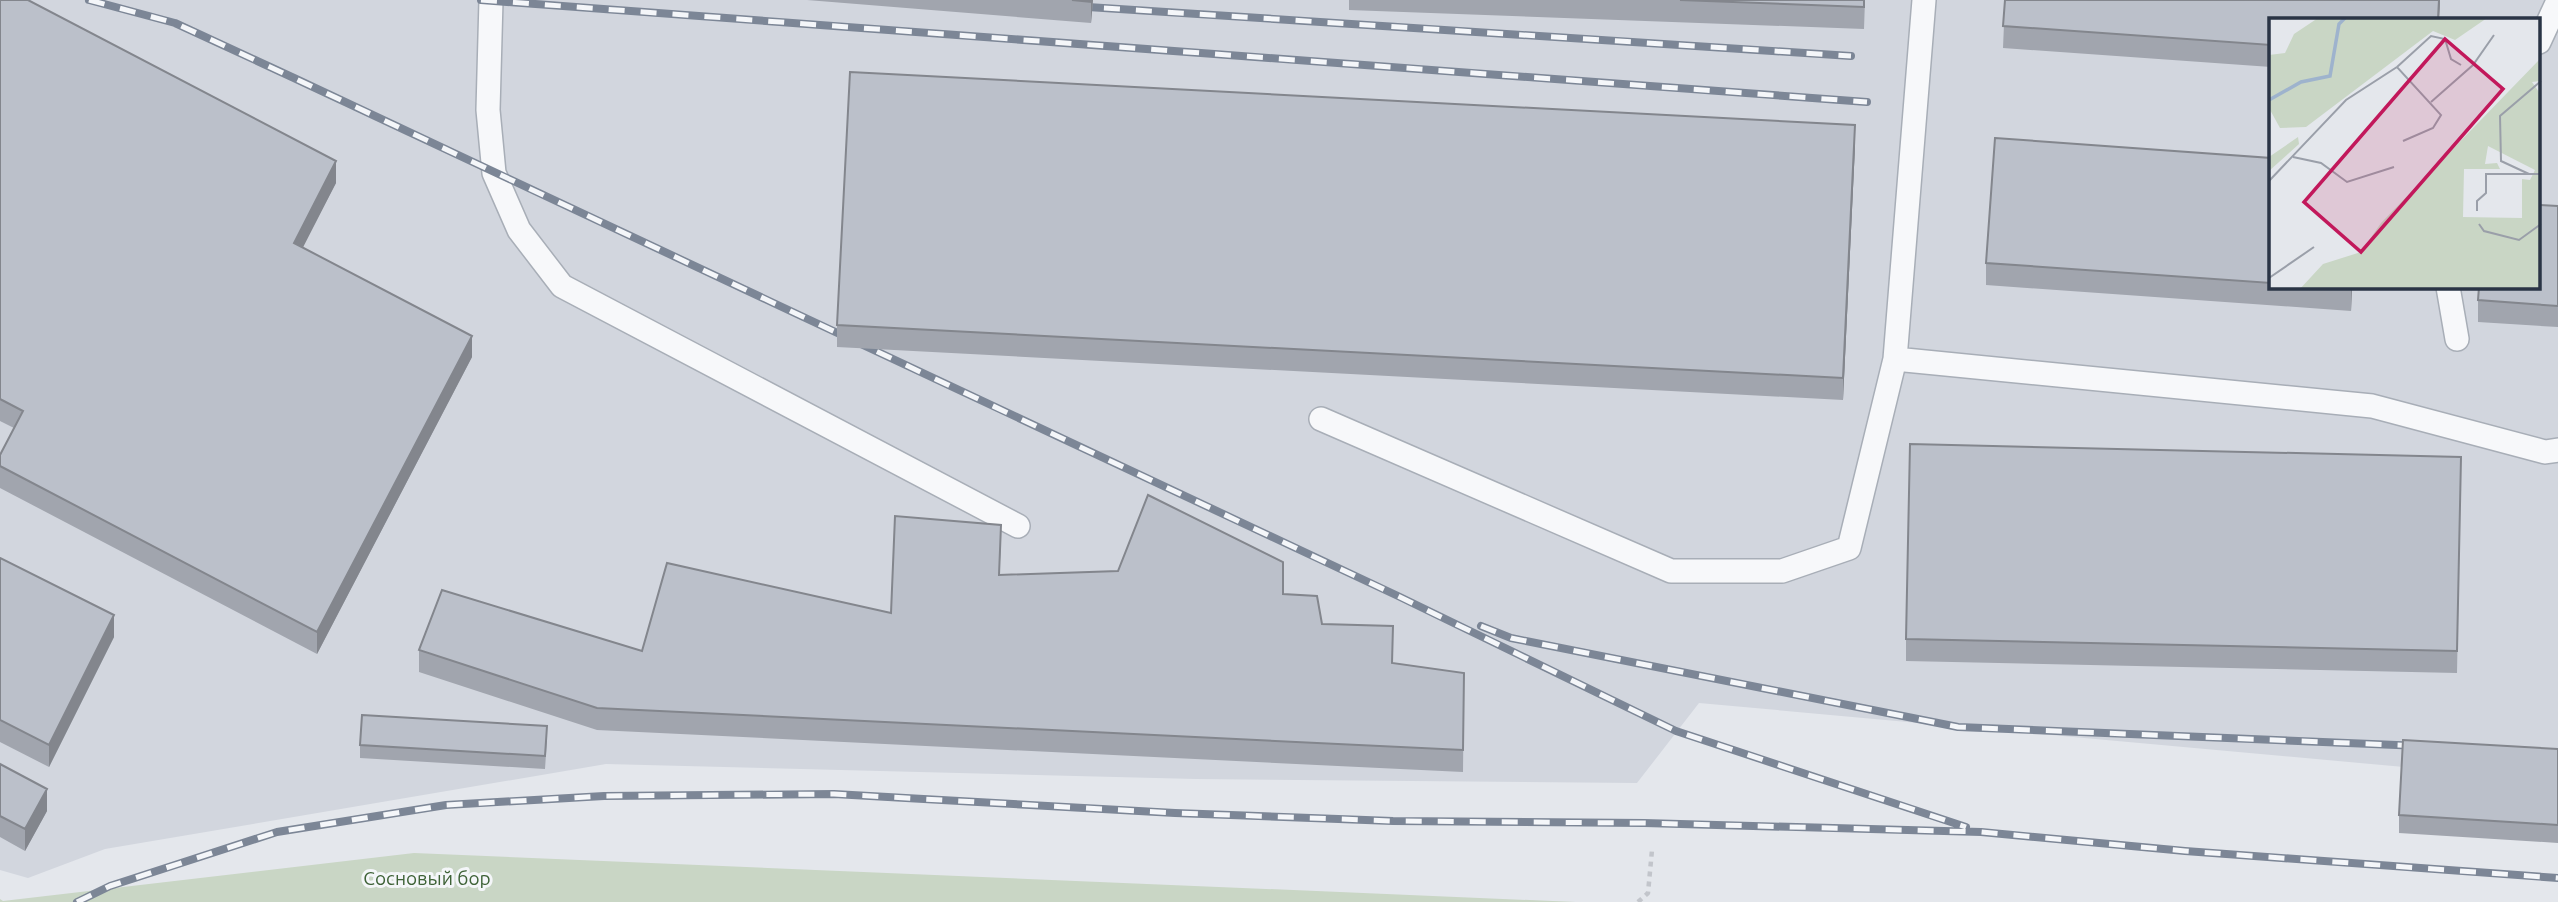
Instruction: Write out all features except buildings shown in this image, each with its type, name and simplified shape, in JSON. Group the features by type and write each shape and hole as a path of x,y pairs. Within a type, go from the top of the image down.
{"lane":[{"path":"491,0 488,110 494,173 519,230 562,286 1018,526"},
{"path":"1321,419 1671,571 1782,571 1849,548 1895,359 1924,0"},
{"path":"2540,40 2558,1"},
{"path":"2448,289 2457,339"},
{"path":"1895,359 2372,406 2545,452 2558,450"}],"path":[{"path":"1638,902 1648,893 1652,850"}],"shaded area":[{"path":"0,0 2558,0 2558,781 1699,703 1637,783 1196,779 606,764 105,849 28,878 0,870"}],"green space":[{"name":"Сосновый бор","path":"414,853 1576,902 0,902 0,899 3,901"}],"railway":[{"path":"89,0 175,23 1398,596 1676,731 1966,827"},
{"path":"481,0 1867,102"},
{"path":"1072,6 1851,56"},
{"path":"1481,626 1511,638 1958,727 2421,746"},
{"path":"77,902 110,886 277,832 446,805 604,796 834,794 1175,813 1393,821 1644,823 1981,832 2185,851 2558,878"}]}
